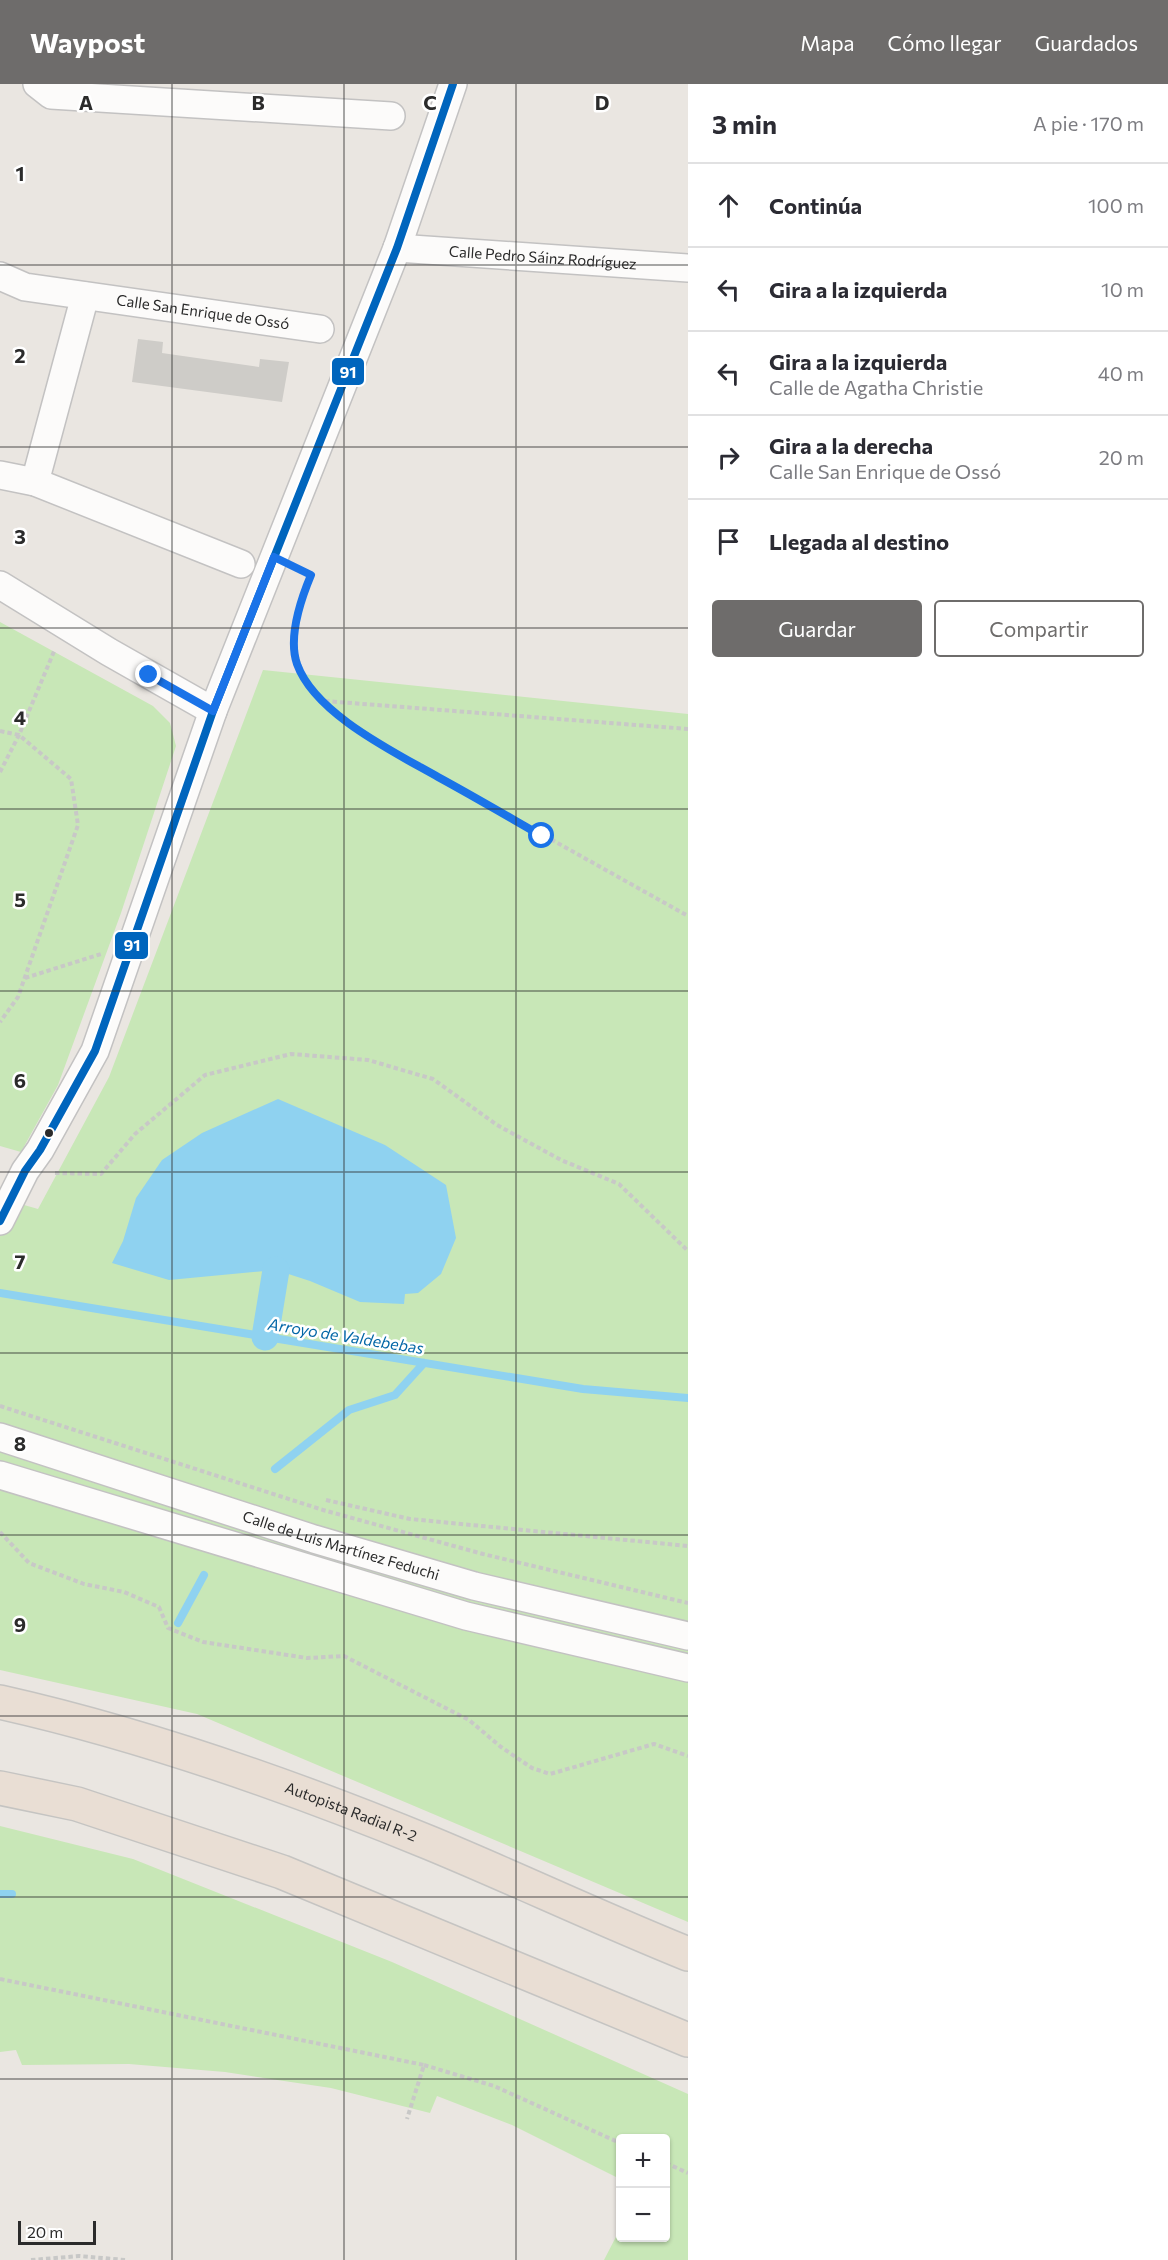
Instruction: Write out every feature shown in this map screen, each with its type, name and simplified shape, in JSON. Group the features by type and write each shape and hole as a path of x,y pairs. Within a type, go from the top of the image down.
{"highway":[{"name":"Autopista Radial R-2","path":"0,1702 68,1717 246,1773 429,1843 688,1954"},
{"path":"0,1788 77,1804 282,1872 688,2040"}],"street":[{"path":"37,84 51,94 391,116"},
{"path":"0,1221 25,1171 40,1150 95,1050 213,711 398,248 453,84"},
{"name":"Calle Pedro Sáinz Rodríguez","path":"398,248 688,268"},
{"name":"Calle San Enrique de Ossó","path":"0,276 25,287 320,329"},
{"path":"35,482 85,296"},
{"path":"0,475 35,482 241,564"},
{"path":"0,585 64,625 213,711"},
{"name":"Calle de Luis Martínez Feduchi","path":"0,1437 314,1539 474,1586 688,1636"},
{"name":"Calle de Luis Martínez Feduchi","path":"0,1475 466,1616 688,1668"}],"path":[{"path":"274,557 311,575 299,602 295,638 297,663 315,694 361,733 688,916"},
{"path":"0,772 19,735 64,625"},
{"path":"324,701 688,729"},
{"path":"0,731 19,735 71,778 78,825 18,997 0,1022"},
{"path":"25,979 132,945"},
{"path":"57,1173 101,1174 135,1134 205,1076 291,1053 368,1060 433,1079 497,1125 561,1160 619,1184 688,1251"},
{"path":"0,1406 323,1510 483,1554 688,1603"},
{"path":"326,1500 410,1519 688,1546"},
{"path":"0,1532 29,1563 84,1584 124,1592 159,1607 168,1628 203,1642 307,1658 345,1656 468,1720 532,1768 550,1774 654,1744 688,1756"},
{"path":"0,1979 424,2066 494,2086 616,2141"},
{"path":"407,2119 424,2066"},
{"path":"670,2165 688,2173"},
{"path":"31,2260 79,2256 125,2260"}],"green space":[{"path":"0,622 153,706 170,723 176,746 121,913 58,1085 21,1152 0,1146"},
{"path":"263,670 688,714 688,1922 197,1714 0,1670 0,1198 38,1209 109,1077"},
{"path":"0,1826 133,1859 392,1962 688,2094 688,2260 604,2260 616,2237 616,2242 670,2242 670,2134 616,2134 616,2177 512,2125 437,2096 430,2113 331,2088 225,2072 129,2064 22,2065 16,2050 0,2052"}],"water":[{"path":"278,1099 385,1145 446,1185 456,1238 441,1274 418,1293 405,1294 404,1304 360,1302 310,1281 276,1270 169,1280 112,1263 123,1241 136,1198 162,1160 202,1133"}],"building":[{"path":"138,339 163,342 162,353 259,367 260,359 289,362 282,402 132,382"}],"waterway":[{"path":"265,1337 276,1270"},
{"name":"Arroyo de Valdebebas","path":"0,1293 583,1389 688,1398"},
{"path":"275,1469 349,1410 395,1395 424,1363"},
{"path":"178,1623 204,1575"},
{"path":"0,1894 12,1894"}],"transit line":[{"name":"91","path":"0,1221 25,1171 40,1150 95,1051 213,711 397,248 453,84"}],"route":[{"path":"149,675 213,711 274,557 305,570 311,575 299,602 295,638 297,663 315,694 361,733 542,836"}]}
